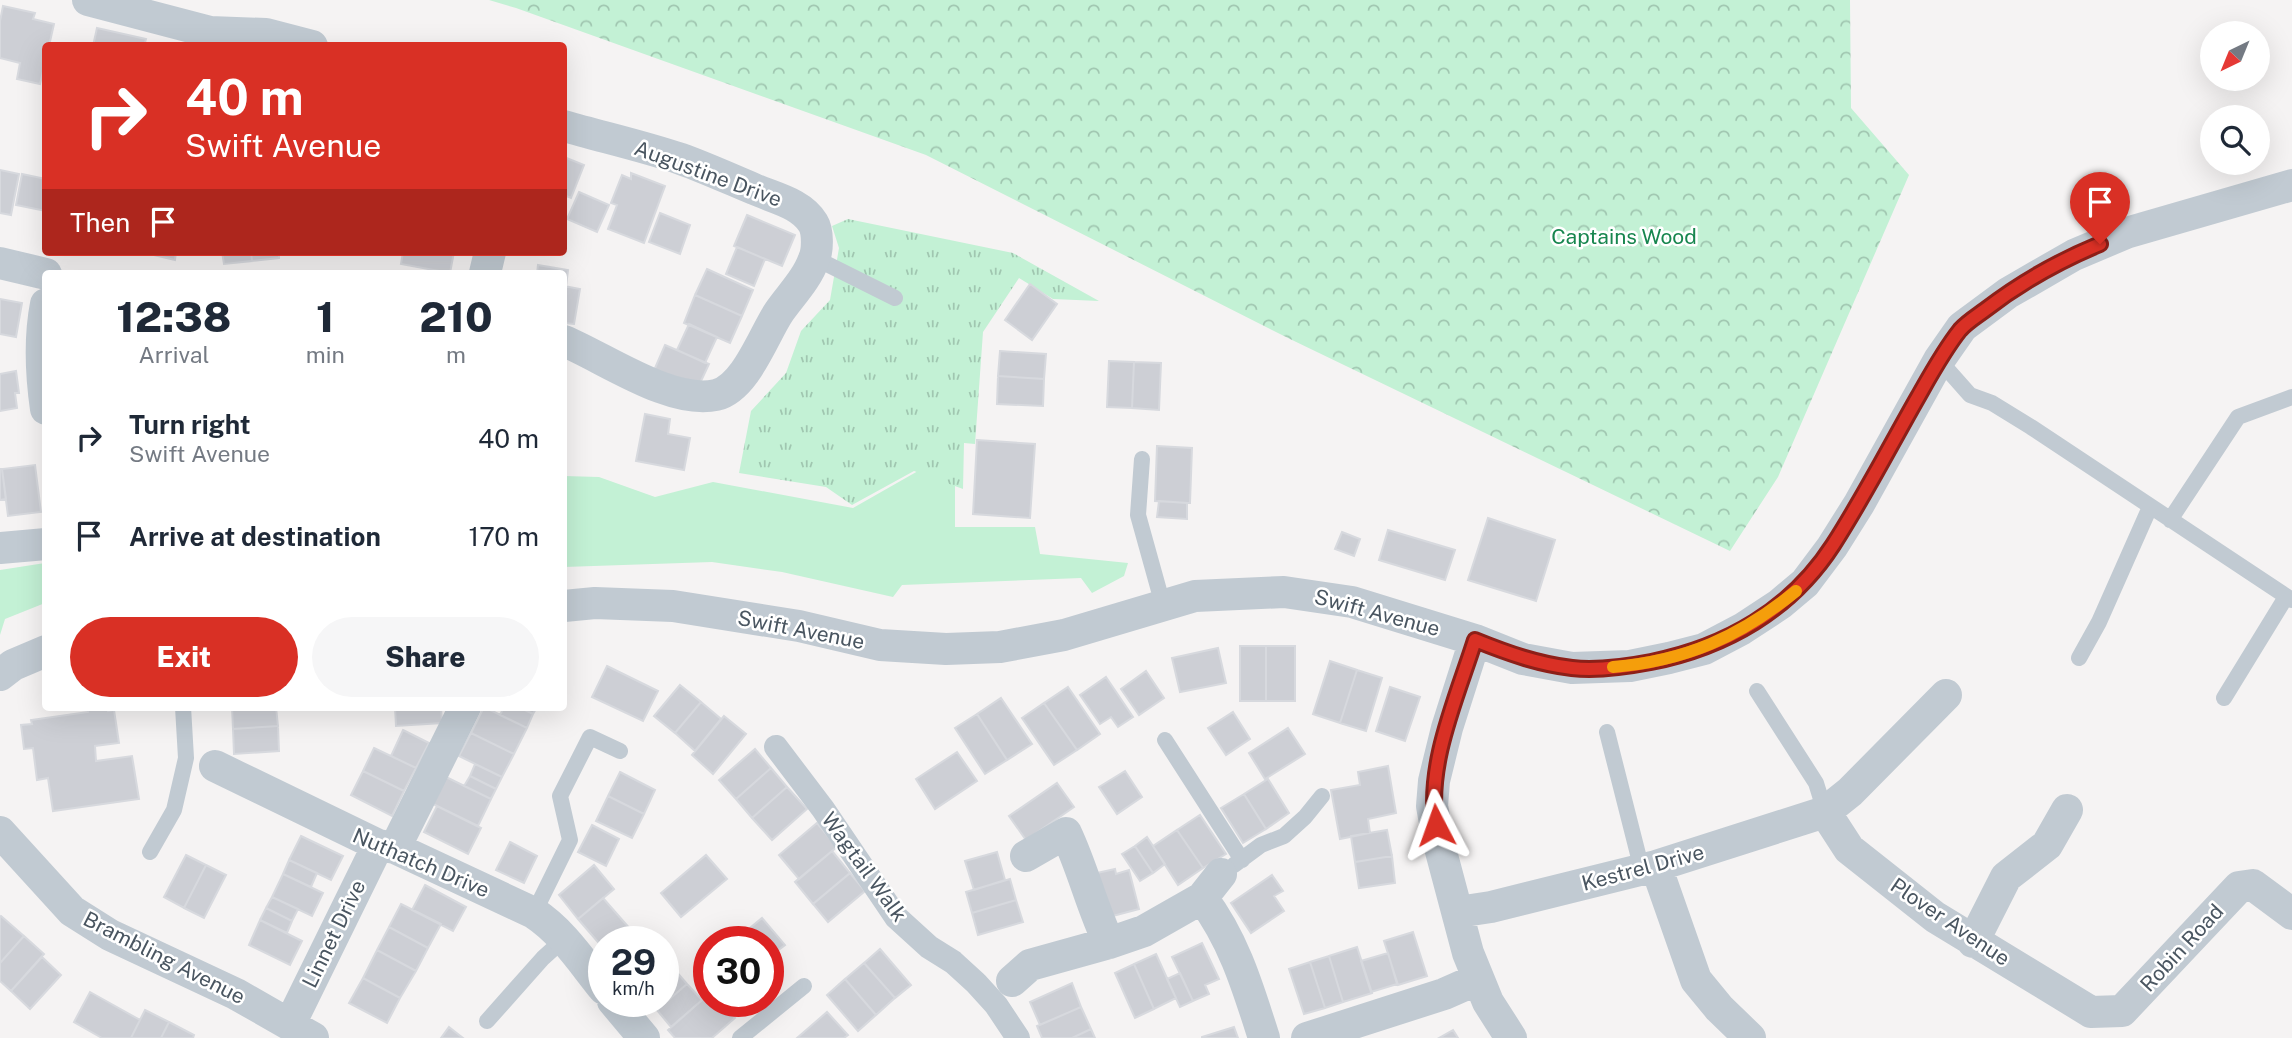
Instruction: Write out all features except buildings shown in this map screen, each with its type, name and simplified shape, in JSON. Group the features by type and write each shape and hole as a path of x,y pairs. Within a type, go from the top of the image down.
{"street":[{"path":"88,0 210,32 266,34 297,42"},
{"name":"Augustine Drive","path":"567,126 681,159 800,208 815,224 815,258"},
{"name":"Swift Avenue","path":"567,606 596,603 673,607 799,626 880,645 946,649 1000,647 1064,635 1195,596 1284,592 1314,595 1374,608 1475,640 1523,659 1572,668 1630,666 1704,649 1742,629 1780,604 1805,583 1832,548 1939,360 1962,327 2008,293 2074,255 2126,233 2292,186"},
{"path":"567,342 592,352 656,387 685,394 719,394 733,384 756,357 777,315 815,258"},
{"path":"0,263 42,273"},
{"path":"42,326 42,379"},
{"path":"0,548 42,544"},
{"path":"1475,640 1447,728 1432,806 1439,844 1468,953 1488,1002 1511,1038"},
{"path":"0,675 13,665 42,653"},
{"path":"1825,812 1850,792 1946,695"},
{"name":"Linnet Drive","path":"301,1031 386,846 463,711"},
{"name":"Wagtail Walk","path":"776,747 823,809 896,917 929,947 953,962 976,983 996,1005 1018,1038"},
{"name":"Nuthatch Drive","path":"201,762 534,913 564,939 588,969"},
{"path":"1973,942 2006,877 2047,845 2067,810"},
{"name":"Kestrel Drive","path":"1458,912 1491,907 1649,868 1825,812"},
{"name":"Plover Avenue","path":"1825,812 1850,849 1935,916 2085,1025"},
{"name":"Brambling Avenue","path":"0,832 72,911 110,935 236,994 301,1031"},
{"path":"1026,856 1066,833 1079,859 1109,943"},
{"path":"1649,868 1696,981 1719,1008 1751,1038"},
{"path":"1012,981 1030,965 1144,931 1221,877"},
{"path":"1221,877 1221,923 1239,965 1264,1038"},
{"name":"Robin Road","path":"2085,1025 2122,1011 2239,887 2253,885 2292,915"},
{"path":"1307,1038 1444,994 1478,979"},
{"path":"626,1017 644,1038"}],"lane":[{"path":"815,258 895,298"},
{"path":"1939,360 1970,396 1993,403 2289,598 2224,698"},
{"path":"2170,520 2238,417 2292,397"},
{"path":"1142,459 1138,515 1163,605"},
{"path":"2079,658 2099,622 2150,507"},
{"path":"1757,691 1816,783 1825,812"},
{"path":"150,852 201,762 184,711"},
{"path":"1607,732 1649,868"},
{"path":"534,913 570,840 560,796 590,737 620,751"},
{"path":"1165,740 1221,877 1261,845 1284,836 1306,817 1322,796"},
{"path":"487,1021 543,958 564,939"},
{"path":"740,1038 804,986"}],"green space":[{"name":"Captains Wood","path":"489,0 1850,0 1851,108 1909,175 1778,477 1730,551 1290,339 926,155"},
{"path":"848,219 1013,253 1099,301 1053,299 1019,278 983,332 975,444 964,443 963,489 914,471 852,505 826,487 739,473 751,411 786,373 801,331 830,300 839,248 832,226"},
{"path":"918,471 955,485 955,527 1035,527 1040,554 1128,563 1124,576 1092,593 1081,578 902,585 893,597 782,572 712,562 567,567 567,476 599,477 655,497 713,482 853,508"},
{"path":"42,563 42,604 5,619 0,635 0,570"}],"slow traffic":[{"path":"1613,667 1630,666 1704,649 1742,629 1796,591"}],"route":[{"path":"1436,825 1432,806 1434,781 1447,728 1475,640 1523,659 1572,668 1602,668 1630,666 1704,649 1742,629 1780,604 1805,583 1832,548 1939,360 1962,327 2008,293 2074,255 2100,244"}]}
